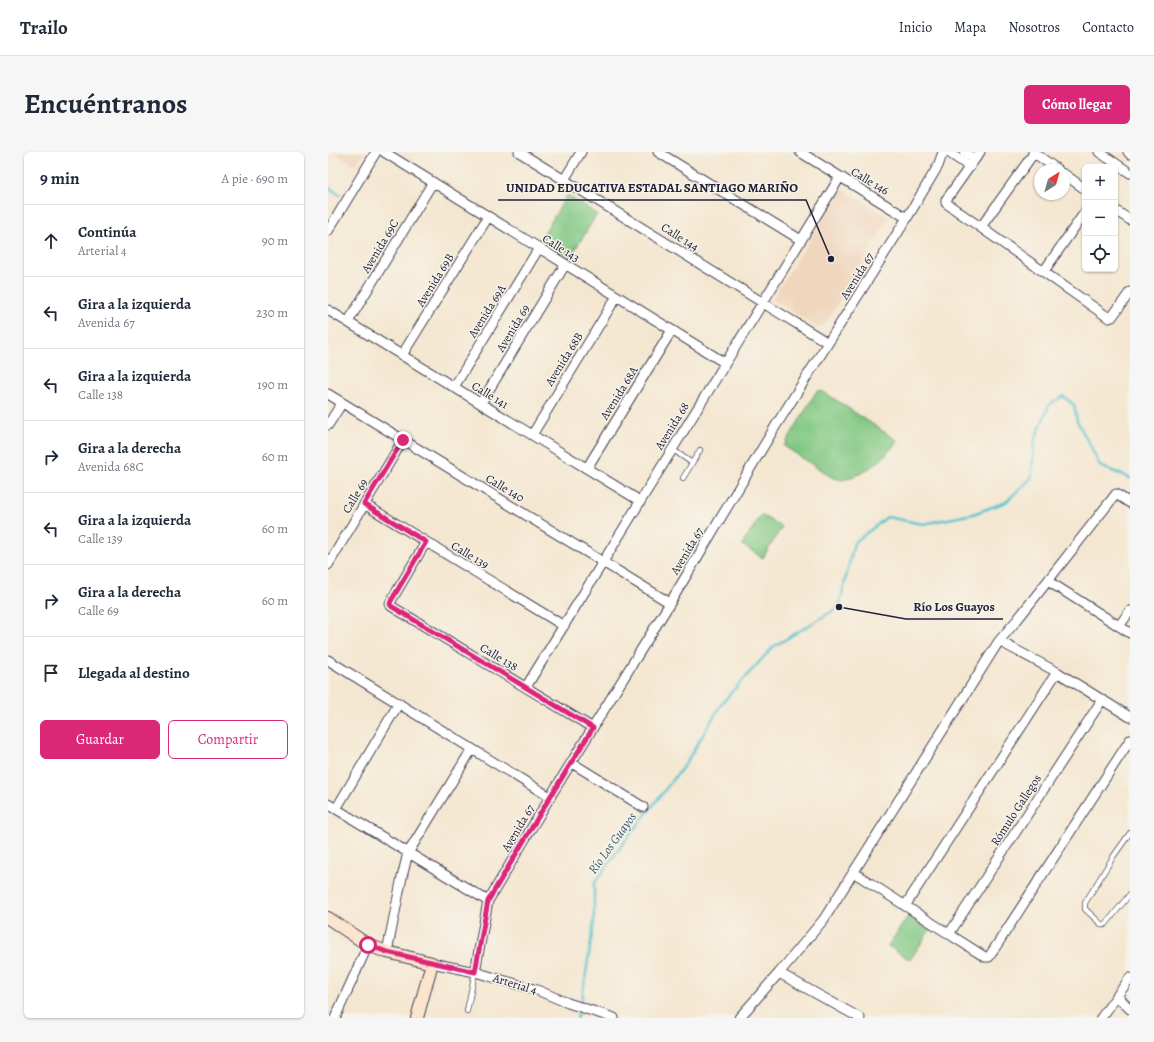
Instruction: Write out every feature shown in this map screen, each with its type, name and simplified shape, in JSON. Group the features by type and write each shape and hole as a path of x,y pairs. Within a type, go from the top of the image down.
{"street":[{"path":"328,231 376,152"},
{"name":"Calle 143","path":"384,152 725,363"},
{"name":"Calle 144","path":"519,152 828,343"},
{"path":"564,180 581,152"},
{"name":"Calle 146","path":"800,152 907,218"},
{"name":"Avenida 67","path":"475,972 488,901 550,797 670,603 771,433 907,218 938,166 943,152"},
{"path":"948,152 975,159"},
{"path":"964,152 975,159"},
{"path":"1099,152 1130,173"},
{"path":"663,153 801,240"},
{"path":"981,227 1033,153 1049,164"},
{"path":"975,159 946,201 1109,318 1112,317 1130,292"},
{"name":"Avenida 68","path":"526,687 840,177"},
{"path":"1070,178 1082,187"},
{"name":"Avenida 69C","path":"348,322 433,182"},
{"path":"1118,212 1130,220"},
{"path":"1044,271 1082,216"},
{"name":"Avenida 69B","path":"402,355 488,217"},
{"name":"Avenida 69A","path":"454,387 539,248"},
{"name":"Avenida 69","path":"481,403 565,265"},
{"name":"Avenida 68B","path":"532,434 617,296"},
{"name":"Calle 141","path":"328,310 640,501"},
{"name":"Avenida 68A","path":"587,468 672,330"},
{"name":"Calle 140","path":"328,394 670,603"},
{"path":"328,425 342,403"},
{"name":"Calle 69","path":"328,564 403,440"},
{"path":"1116,494 1130,497"},
{"path":"1116,494 1130,503"},
{"path":"739,1018 824,919 999,641 1116,494"},
{"name":"Calle 139","path":"364,504 564,626"},
{"name":"Calle 138","path":"426,542 391,601 391,606 593,728"},
{"path":"1048,581 1130,633"},
{"path":"1119,626 1130,611"},
{"path":"999,641 1057,672 1130,717"},
{"path":"328,660 550,797"},
{"path":"905,906 1057,672"},
{"name":"Rómulo Gallegos","path":"949,934 1102,700"},
{"path":"399,703 332,807 488,901"},
{"path":"853,872 949,934 986,957 989,957 1130,740"},
{"path":"387,952 408,853 472,749"},
{"path":"572,763 643,807"},
{"name":"Arterial 4","path":"328,918 368,945 387,952 475,972 537,990 568,1003 614,1018"},
{"path":"335,1018 368,945"},
{"path":"417,1018 432,963"},
{"path":"779,973 860,1018"},
{"path":"1101,1018 1130,978"},
{"path":"1117,996 1130,1009"}],"lane":[{"path":"672,449 692,464"},
{"path":"682,478 700,450"},
{"path":"1130,833 1112,857 1085,903 1085,909 1104,925 1130,894"},
{"path":"467,1011 475,972"}],"shaded area":[{"path":"334,152 364,152 356,165"},
{"path":"843,189 889,218 824,326 817,327 772,299"}],"green space":[{"path":"567,195 597,214 570,258 540,240"},
{"path":"816,392 824,392 898,441 881,460 860,474 843,480 833,478 784,446"},
{"path":"761,515 782,527 763,558 742,545"},
{"path":"908,916 930,930 910,960 888,946"}],"waterway":[{"path":"328,187 340,195"},
{"name":"Río Los Guayos","path":"581,1005 594,922 594,884 622,845 686,763 722,703 773,647 839,607 854,543 887,517 923,524 973,514 1006,502 1031,478 1035,439 1049,405 1063,396 1074,405 1077,421 1100,466 1130,478"},
{"name":"Río Los Guayos","path":"577,1018 579,1009"}],"place":[{"name":"UNIDAD EDUCATIVA ESTADAL SANTIAGO MARIÑO","path":"831,259"},
{"name":"Río Los Guayos","path":"839,607"}],"route":[{"path":"368,945 387,952 475,972 488,901 593,728 391,606 391,601 426,542 364,504 403,440"}]}
